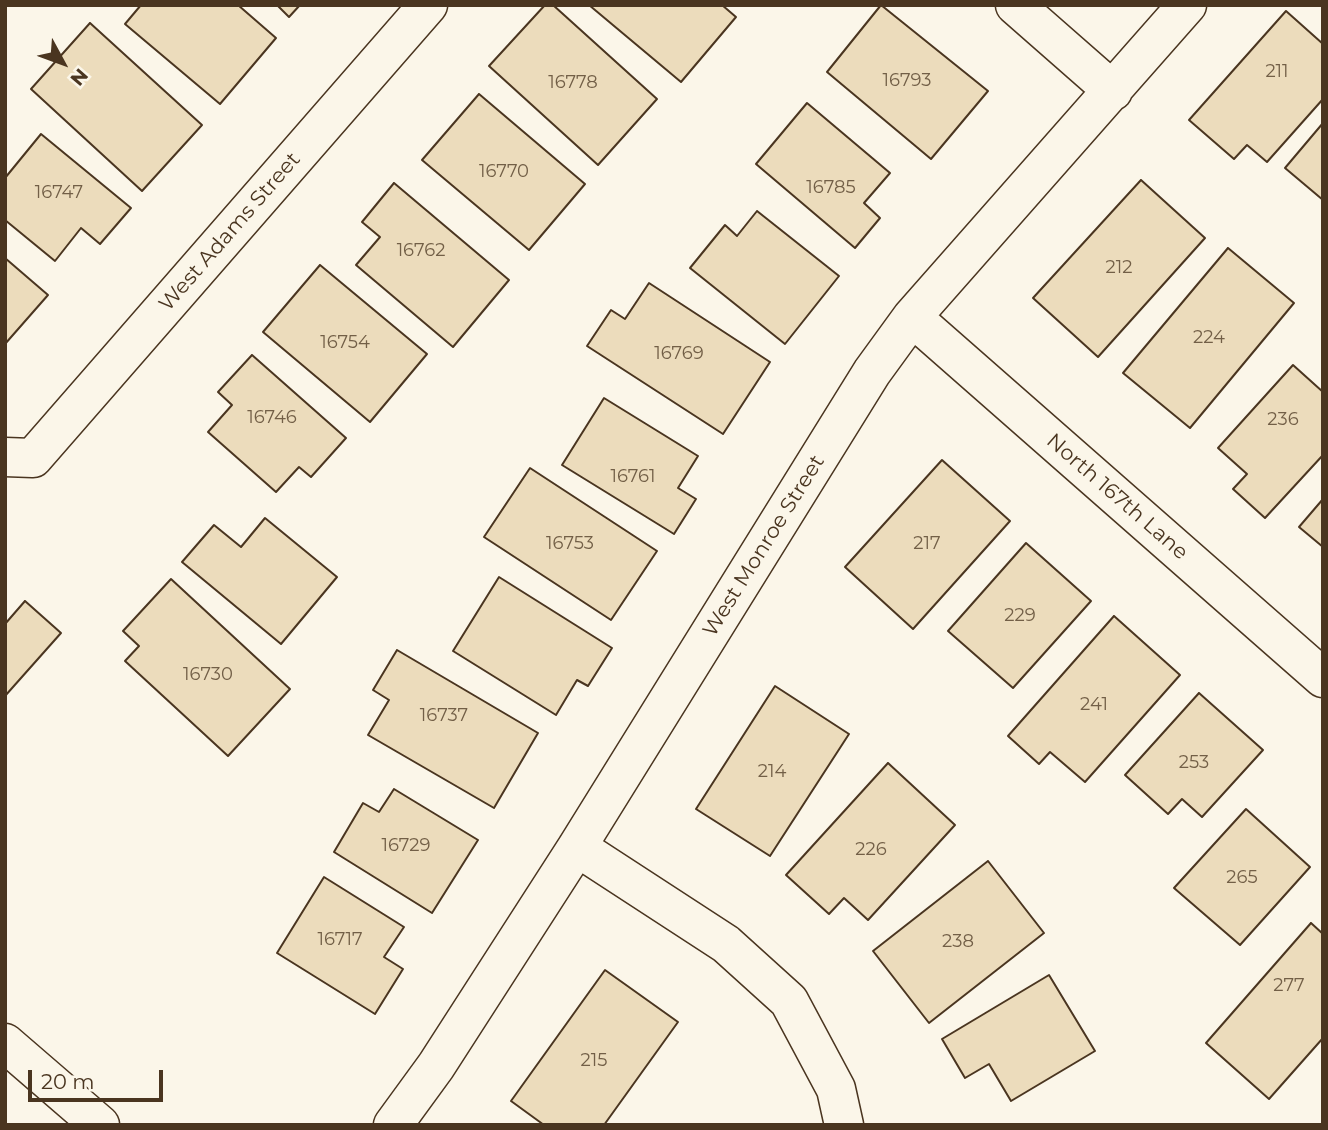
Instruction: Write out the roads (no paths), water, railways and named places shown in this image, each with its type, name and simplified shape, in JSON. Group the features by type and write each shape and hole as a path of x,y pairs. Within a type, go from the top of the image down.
{"street":[{"name":"West Adams Street","path":"19,458 428,5"},
{"path":"1014,5 1114,91"},
{"name":"West Monroe Street","path":"393,1125 436,1066 577,847 872,372 912,317 1114,91 1187,5"},
{"name":"North 167th Lane","path":"912,317 1323,678"},
{"path":"577,847 726,944 789,1000 836,1089 844,1125"},
{"path":"5,1043 100,1125"}]}
